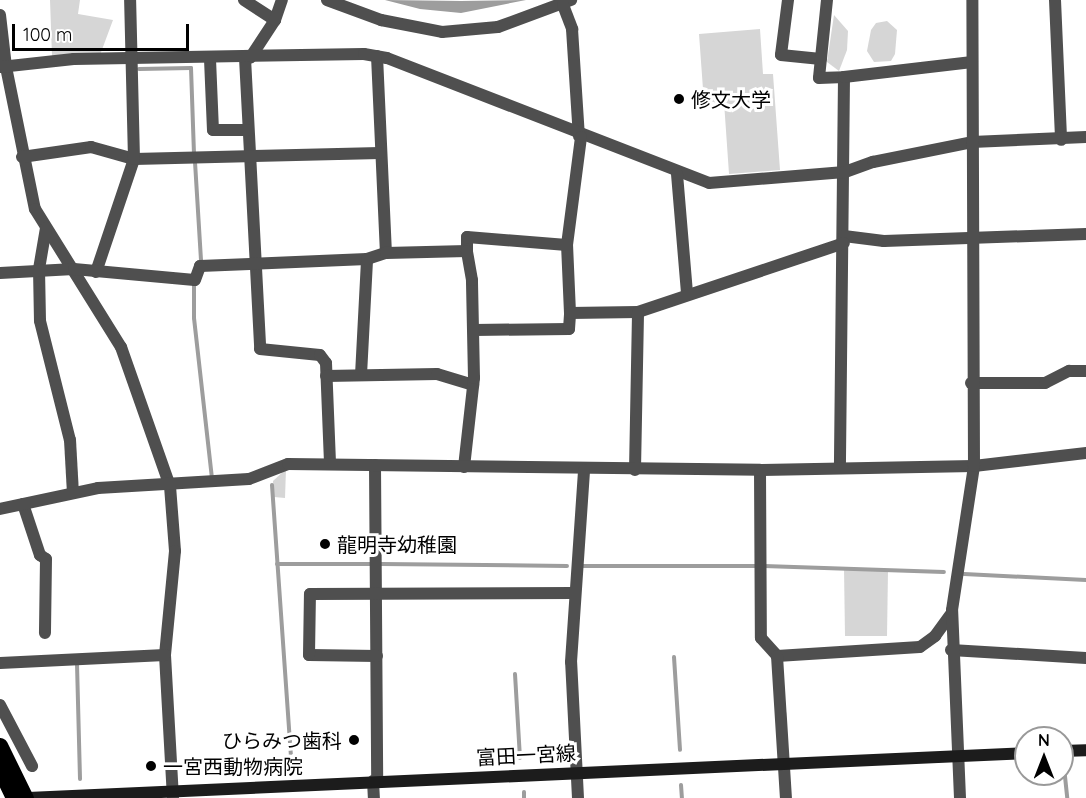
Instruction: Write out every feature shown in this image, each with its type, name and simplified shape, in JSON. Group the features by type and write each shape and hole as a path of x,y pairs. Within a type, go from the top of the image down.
{"highway":[{"path":"0,767 15,798"}],"main road":[{"path":"0,745 27,798"},
{"name":"富田一宮線","path":"27,798 173,794 375,781 1014,754"}],"street":[{"path":"96,272 134,159 129,60 130,0"},
{"path":"244,0 275,20"},
{"path":"282,0 275,20 247,58 248,129 260,349 320,355 326,376 330,465"},
{"path":"327,0 392,23 442,32 498,27 567,3 572,29 580,136 567,245 570,313 568,329 474,330"},
{"path":"788,0 781,55 821,59"},
{"path":"827,0 819,78 972,62"},
{"path":"960,798 951,650 952,610 974,466 970,238 972,0"},
{"path":"1055,0 1060,140"},
{"path":"0,15 3,67 35,209 121,347 170,486 175,551 165,655 173,794"},
{"path":"3,67 74,59 377,56 677,174 709,183 845,172 873,162 972,142 1060,140 1086,137"},
{"path":"377,56 386,253"},
{"path":"210,59 213,130 248,129"},
{"path":"840,468 845,172 844,76"},
{"path":"22,157 91,147 134,159 380,153"},
{"path":"677,174 687,293"},
{"path":"46,228 39,269 39,321 70,440 74,493"},
{"path":"570,313 638,312 844,239 884,241 1086,234"},
{"path":"464,467 473,385 474,330 467,237 567,245"},
{"path":"0,273 39,269 74,269 195,280 200,266 256,265 292,260 367,259 386,253 467,251"},
{"path":"361,375 367,259"},
{"path":"635,470 638,312"},
{"path":"971,384 1045,382 1069,371 1086,371"},
{"path":"326,376 437,374 473,385"},
{"path":"0,509 98,488 170,486 249,479 288,464 584,470 760,470 974,466 1086,453"},
{"path":"374,798 377,656 375,465"},
{"path":"578,798 571,662 573,593 584,470"},
{"path":"760,470 761,638 777,656 786,798"},
{"path":"23,504 40,555 46,559 45,633"},
{"path":"377,656 309,655 310,594 573,593"},
{"path":"777,656 920,647 940,630 952,610"},
{"path":"951,650 1086,658"},
{"path":"0,663 165,655"},
{"path":"0,705 32,766"}],"shaded area":[{"path":"50,0 80,0 78,14 113,20 100,55 52,56"},
{"path":"385,0 526,0 461,13 420,9"},
{"path":"834,15 848,31 847,50 839,71 827,62"},
{"path":"887,21 897,30 895,54 891,61 874,62 867,51 871,30 876,23"},
{"path":"760,29 763,74 773,74 780,170 729,174 724,102 704,103 699,34"},
{"path":"286,469 285,498 274,497 273,481"},
{"path":"844,568 888,570 887,636 845,636"}],"waterway":[{"path":"139,69 191,68 194,153"},
{"path":"195,162 201,261"},
{"path":"194,284 194,318 212,478"},
{"path":"272,485 292,769"},
{"path":"277,564 371,564"},
{"path":"381,564 567,566"},
{"path":"582,566 758,566"},
{"path":"764,566 944,572"},
{"path":"964,574 1086,580"},
{"path":"674,657 680,750"},
{"path":"77,664 80,779"},
{"path":"515,674 520,758"},
{"path":"681,785 682,798"},
{"path":"1066,786 1067,798"},
{"path":"524,792 524,798"}],"place":[{"name":"修文大学","path":"679,99"},
{"name":"龍明寺幼稚園","path":"325,544"},
{"name":"ひらみつ歯科","path":"354,740"},
{"name":"一宮西動物病院","path":"151,766"}]}
